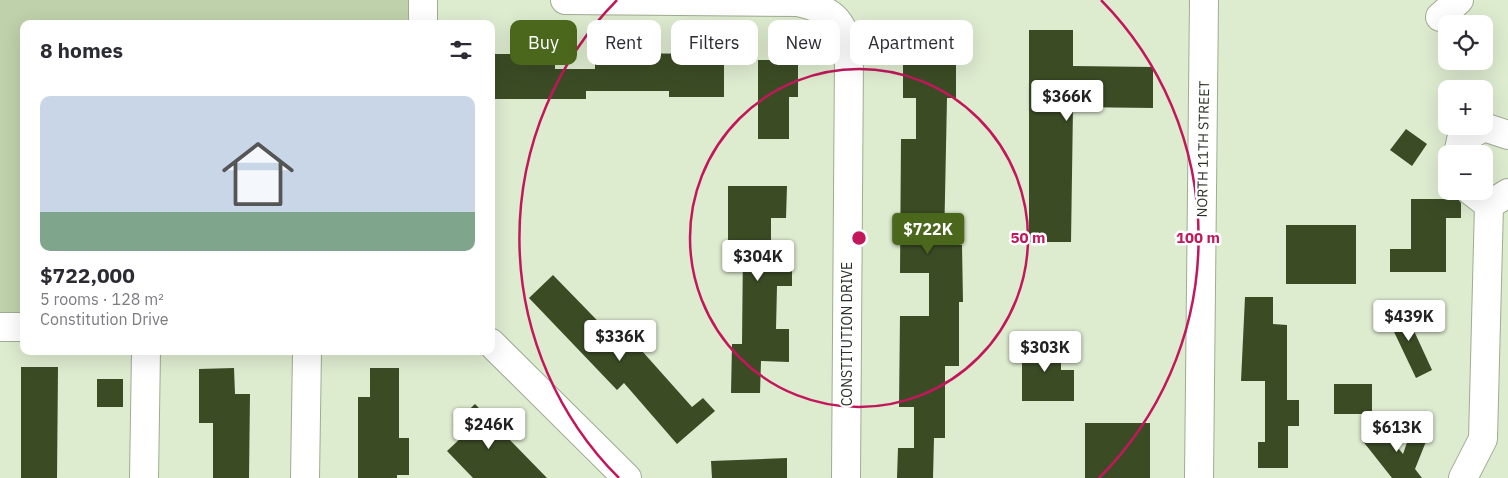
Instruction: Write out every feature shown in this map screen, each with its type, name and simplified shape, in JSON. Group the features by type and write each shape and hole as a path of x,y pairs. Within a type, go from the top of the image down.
{"street":[{"path":"423,0 423,20"},
{"name":"CONSTITUTION DRIVE","path":"565,0 798,2 827,11 840,26 848,43 849,55 846,478"},
{"name":"NORTH 11TH STREET","path":"1199,478 1204,0"},
{"path":"1460,145 1461,140 1484,127 1508,135"},
{"path":"1464,478 1483,439 1489,200"},
{"path":"0,327 20,327"},
{"path":"495,347 627,478"},
{"path":"144,478 146,355"},
{"path":"305,478 307,355"}],"green space":[{"path":"0,0 424,0 424,20 20,20 20,327 0,327"}],"building":[{"path":"1029,30 1073,30 1073,66 1153,67 1153,108 1073,107 1071,242 1029,242"},
{"path":"495,54 510,54 510,65 555,65 555,69 595,69 595,65 661,65 661,54 671,54 671,65 724,65 724,97 669,97 669,91 586,91 586,99 495,99"},
{"path":"758,60 768,60 768,65 798,65 798,97 789,97 789,139 758,139"},
{"path":"903,65 956,65 956,98 947,98 944,245 962,245 963,302 959,302 959,366 945,366 945,438 934,438 933,478 897,478 898,448 914,448 914,407 899,407 900,316 929,316 929,273 900,273 901,139 916,139 916,98 903,98"},
{"path":"1406,129 1427,144 1412,166 1390,150"},
{"path":"728,186 787,186 786,218 771,218 771,255 792,255 792,286 777,286 776,329 789,329 789,362 761,361 760,393 731,393 732,344 742,344 743,249 728,249"},
{"path":"1411,199 1459,200 1461,203 1461,218 1446,218 1446,272 1390,272 1390,249 1411,249"},
{"path":"1286,225 1356,225 1356,284 1286,284"},
{"path":"553,275 626,350 634,342 692,407 703,398 715,411 677,444 624,383 617,390 529,298"},
{"path":"1245,297 1273,297 1273,324 1287,325 1287,400 1299,400 1299,426 1288,426 1288,468 1258,468 1258,442 1265,442 1265,381 1241,381"},
{"path":"1403,307 1432,370 1416,378 1386,315"},
{"path":"1022,341 1061,341 1061,370 1074,370 1074,401 1022,401"},
{"path":"21,367 58,367 57,478 21,478"},
{"path":"234,368 235,394 250,394 249,478 213,478 213,423 199,423 199,369"},
{"path":"370,368 399,368 399,438 409,438 409,475 397,475 397,478 358,478 358,397 370,397"},
{"path":"97,379 123,379 123,407 97,407"},
{"path":"1334,384 1372,384 1372,414 1334,414"},
{"path":"475,404 547,478 473,478 447,451 463,436 453,425"},
{"path":"1085,423 1150,423 1150,478 1085,478"},
{"path":"1380,426 1403,454 1412,428 1429,434 1415,469 1422,478 1392,478 1362,440"},
{"path":"787,458 787,478 712,478 711,461"}]}
